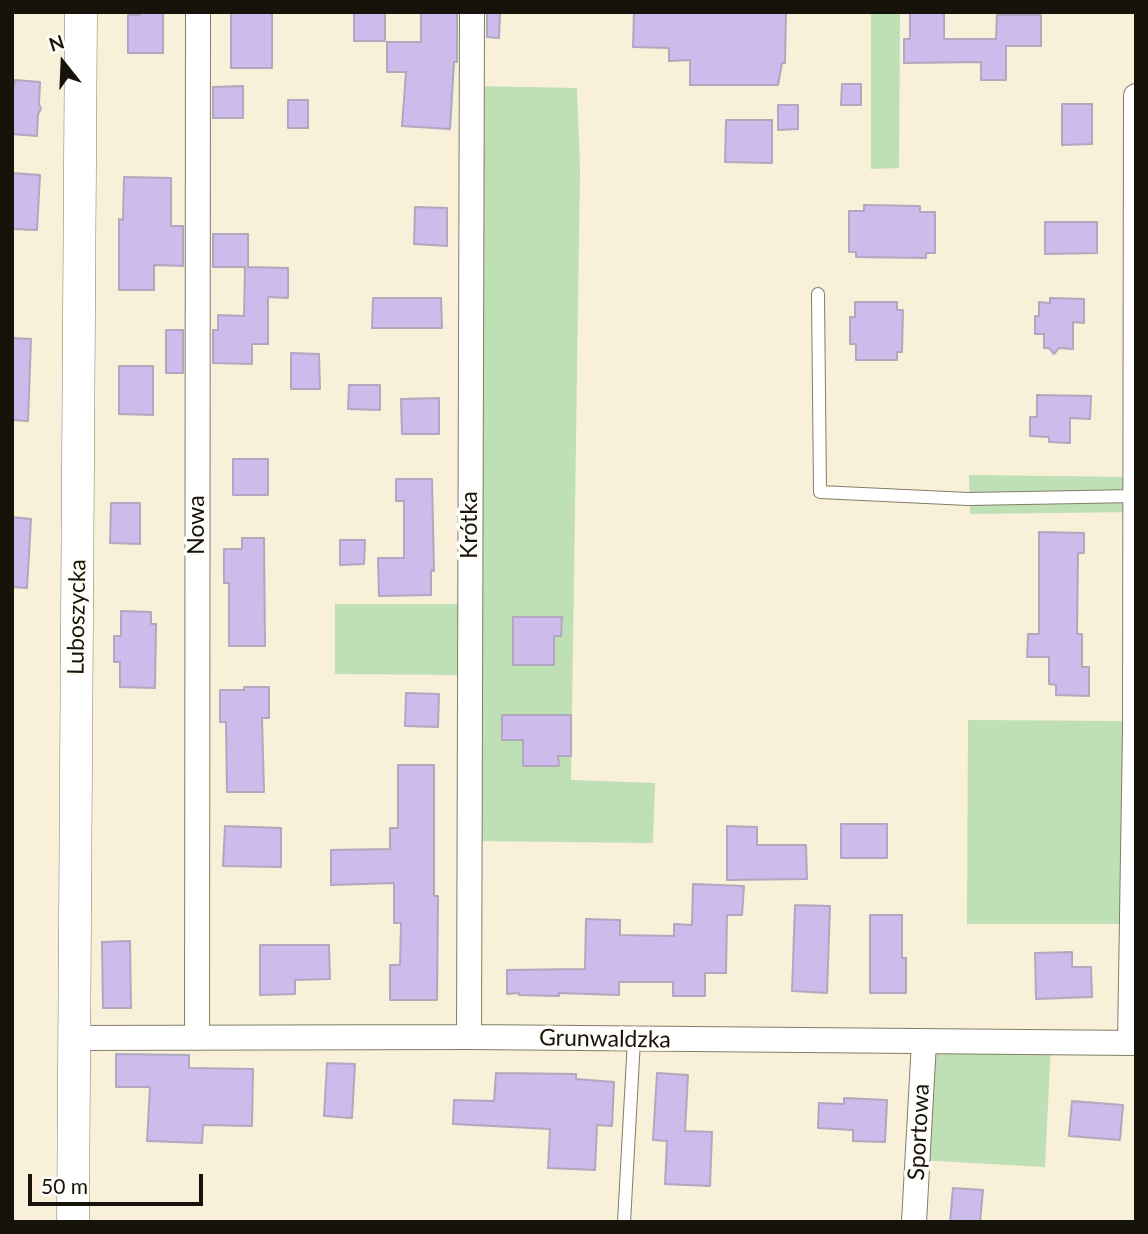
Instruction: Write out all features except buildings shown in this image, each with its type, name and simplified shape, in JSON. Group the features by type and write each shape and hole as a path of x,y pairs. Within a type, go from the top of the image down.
{"street":[{"name":"Luboszycka","path":"72,1222 81,12"},
{"name":"Nowa","path":"197,1038 198,12"},
{"name":"Krótka","path":"469,1037 472,12"},
{"path":"1133,1043 1136,96"},
{"name":"Grunwaldzka","path":"74,1038 469,1037 1133,1043"},
{"name":"Sportowa","path":"914,1222 924,1042"}],"lane":[{"path":"818,294 820,492 968,499 1135,496"},
{"path":"624,1222 634,1040"}],"green space":[{"path":"871,12 900,12 899,168 871,169"},
{"path":"472,86 577,88 580,169 571,780 655,783 653,843 469,841 463,675 335,674 335,604 470,604"},
{"path":"969,475 1134,477 1136,512 970,514"},
{"path":"968,720 1125,721 1132,924 967,924"},
{"path":"924,1042 1051,1043 1045,1167 918,1160"}]}
